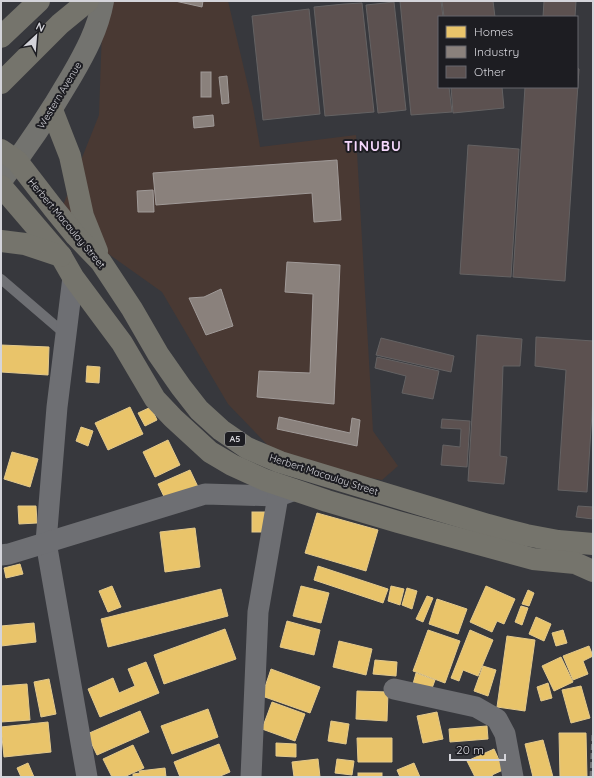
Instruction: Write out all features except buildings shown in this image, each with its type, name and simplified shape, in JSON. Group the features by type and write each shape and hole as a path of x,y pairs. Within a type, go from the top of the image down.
{"highway":[{"path":"1,37 39,1"},
{"path":"1,83 60,24 88,1"},
{"path":"52,110 70,156 83,216 101,262"},
{"name":"Herbert Macaulay Street","path":"9,155 76,236 101,262 132,309 158,354 199,410 221,430 247,448 280,462 488,525 551,540 593,544"},
{"name":"A5","path":"1,186 61,256 73,277 122,343 155,399 210,452 287,493 533,559 575,563 593,571"},
{"path":"1,241 25,244 61,256"}],"main road":[{"name":"Western Avenue","path":"1,181 9,155 52,110 88,46 100,16 103,1"}],"street":[{"path":"73,277 65,334 46,542 87,777"},
{"path":"1,555 9,554 204,494 287,493 258,612 251,777"},
{"path":"394,689 476,707 497,719 505,734 513,777"}],"lane":[{"path":"1,279 65,334"}],"shaded area":[{"path":"103,1 228,1 253,107 260,147 356,135 373,431 398,466 382,480 285,463 228,404 162,292 58,218 99,115"}],"railway":[{"path":"591,777 593,734"}],"district":[{"name":"TINUBU","path":"373,146"}]}
